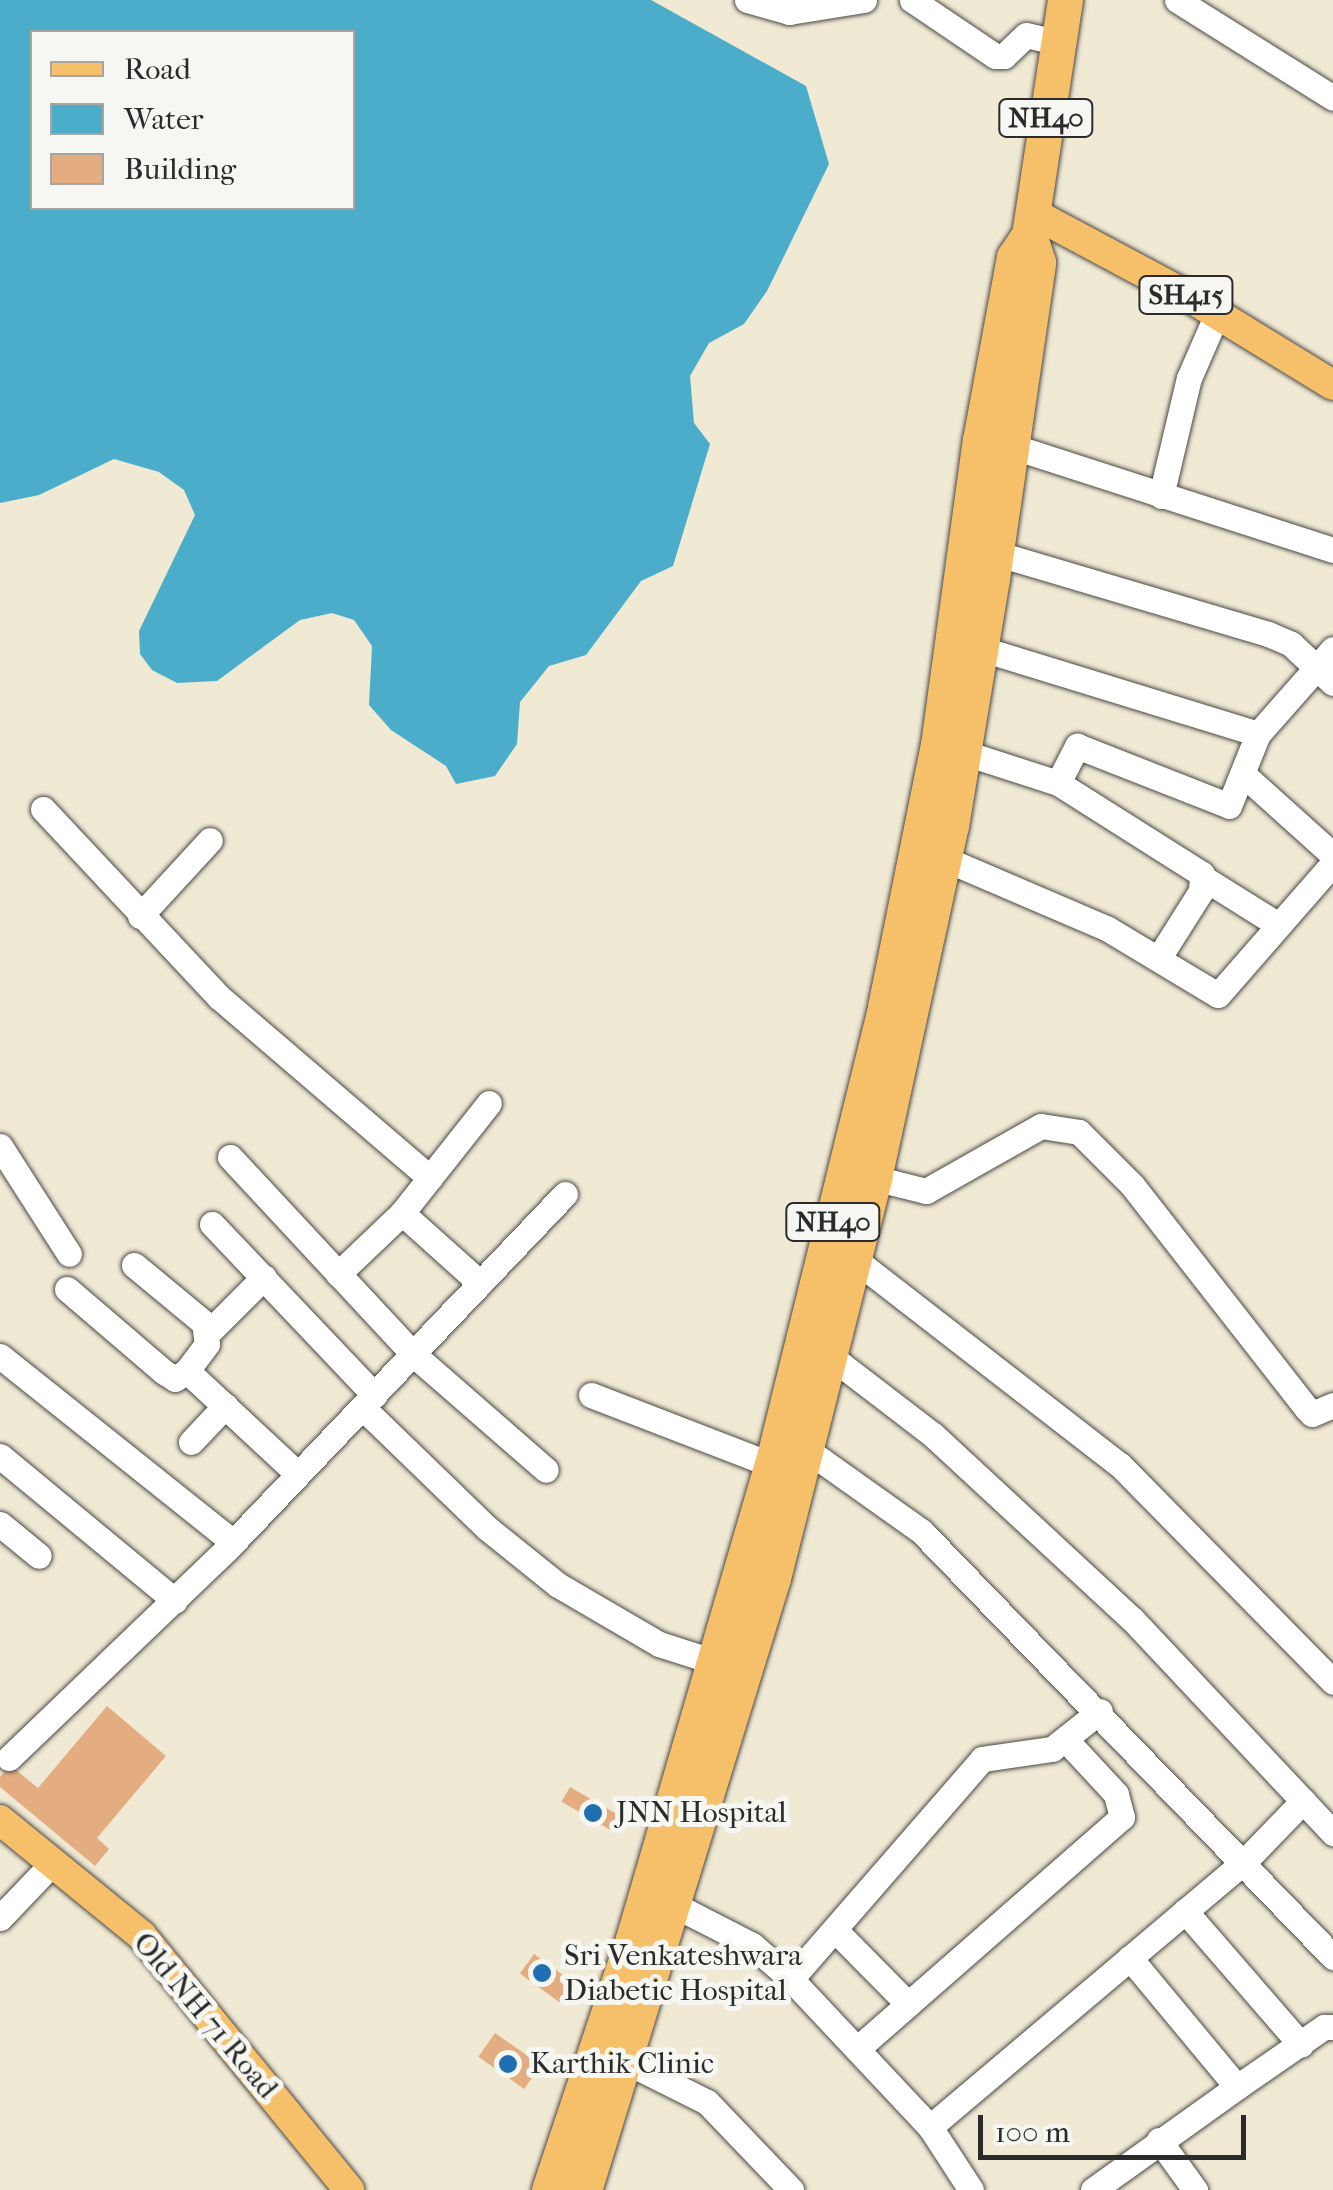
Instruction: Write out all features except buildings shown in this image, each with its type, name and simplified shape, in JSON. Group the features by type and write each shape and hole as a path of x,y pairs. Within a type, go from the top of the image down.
{"highway":[{"name":"NH40","path":"720,1672 806,1450 874,1178 944,859 1038,262 1031,224 1064,0"},
{"name":"NH40","path":"567,2188 621,2058 662,1909 918,850 984,422 1014,257 1031,224"},
{"name":"NH40","path":"567,2188 662,1909"}],"main road":[{"name":"SH415","path":"1031,224 1217,314 1333,385"},
{"name":"Old NH 71 Road","path":"0,1820 142,1936 349,2190"},
{"name":"Old NH 71 Road","path":"0,1838 131,1946 329,2190"}],"street":[{"path":"747,0 790,12 864,0"},
{"path":"912,0 994,56 1004,56 1026,35 1057,42"},
{"path":"1177,0 1333,98"},
{"path":"1161,496 1190,378 1217,314"},
{"path":"1011,446 1333,550"},
{"path":"995,553 1268,634 1327,666 1258,734 1228,806 1077,746 1058,783"},
{"path":"979,648 1258,734"},
{"path":"962,752 1058,783 1277,924"},
{"path":"1244,775 1333,856"},
{"path":"43,808 219,997 430,1178"},
{"path":"140,916 210,840"},
{"path":"944,859 1108,929 1218,995 1333,863"},
{"path":"1158,959 1205,879"},
{"path":"338,1274 402,1213 489,1104"},
{"path":"874,1178 926,1191 1041,1126 1079,1132 1132,1185 1306,1409 1312,1414 1333,1405"},
{"path":"0,1146 69,1254"},
{"path":"230,1157 412,1354 546,1470"},
{"path":"8,1758 175,1601 566,1194"},
{"path":"402,1213 480,1283"},
{"path":"212,1224 264,1277 368,1401 487,1528 558,1585 658,1644 720,1672"},
{"path":"854,1259 1120,1466 1333,1682"},
{"path":"134,1265 208,1333"},
{"path":"68,1289 174,1379 187,1371 208,1333 264,1277"},
{"path":"0,1356 233,1542"},
{"path":"830,1356 933,1435 1132,1619 1333,1833"},
{"path":"187,1371 298,1474"},
{"path":"591,1394 772,1465"},
{"path":"191,1442 225,1406"},
{"path":"806,1450 921,1531 1100,1710 1333,1957"},
{"path":"0,1456 175,1601"},
{"path":"0,1524 39,1556"},
{"path":"791,1979 982,1760 1029,1756 1066,1740 1100,1710"},
{"path":"857,2049 1122,1817 1116,1794 1066,1740"},
{"path":"930,2127 1244,1862 1303,1801"},
{"path":"0,1918 42,1873"},
{"path":"662,1909 752,1945 791,1979 930,2127 970,2190"},
{"path":"1186,1911 1301,2045"},
{"path":"835,1930 908,2004"},
{"path":"1130,1958 1237,2088"},
{"path":"1093,2190 1159,2140 1333,2027"},
{"path":"621,2058 707,2102 791,2190"},
{"path":"1159,2140 1195,2190"}],"water":[{"path":"0,0 651,0 806,86 829,164 767,291 744,324 709,343 690,376 694,423 710,444 673,566 641,581 586,655 549,666 520,702 517,744 495,776 456,784 446,766 391,730 369,705 372,646 354,620 332,613 300,620 217,681 177,683 152,670 140,654 139,631 195,515 184,490 159,472 114,459 39,495 0,503"}],"place":[{"name":"JNN Hospital","path":"593,1813"},
{"name":"Sri Venkateshwara Diabetic Hospital","path":"542,1973"},
{"name":"Karthik Clinic","path":"508,2064"}]}
